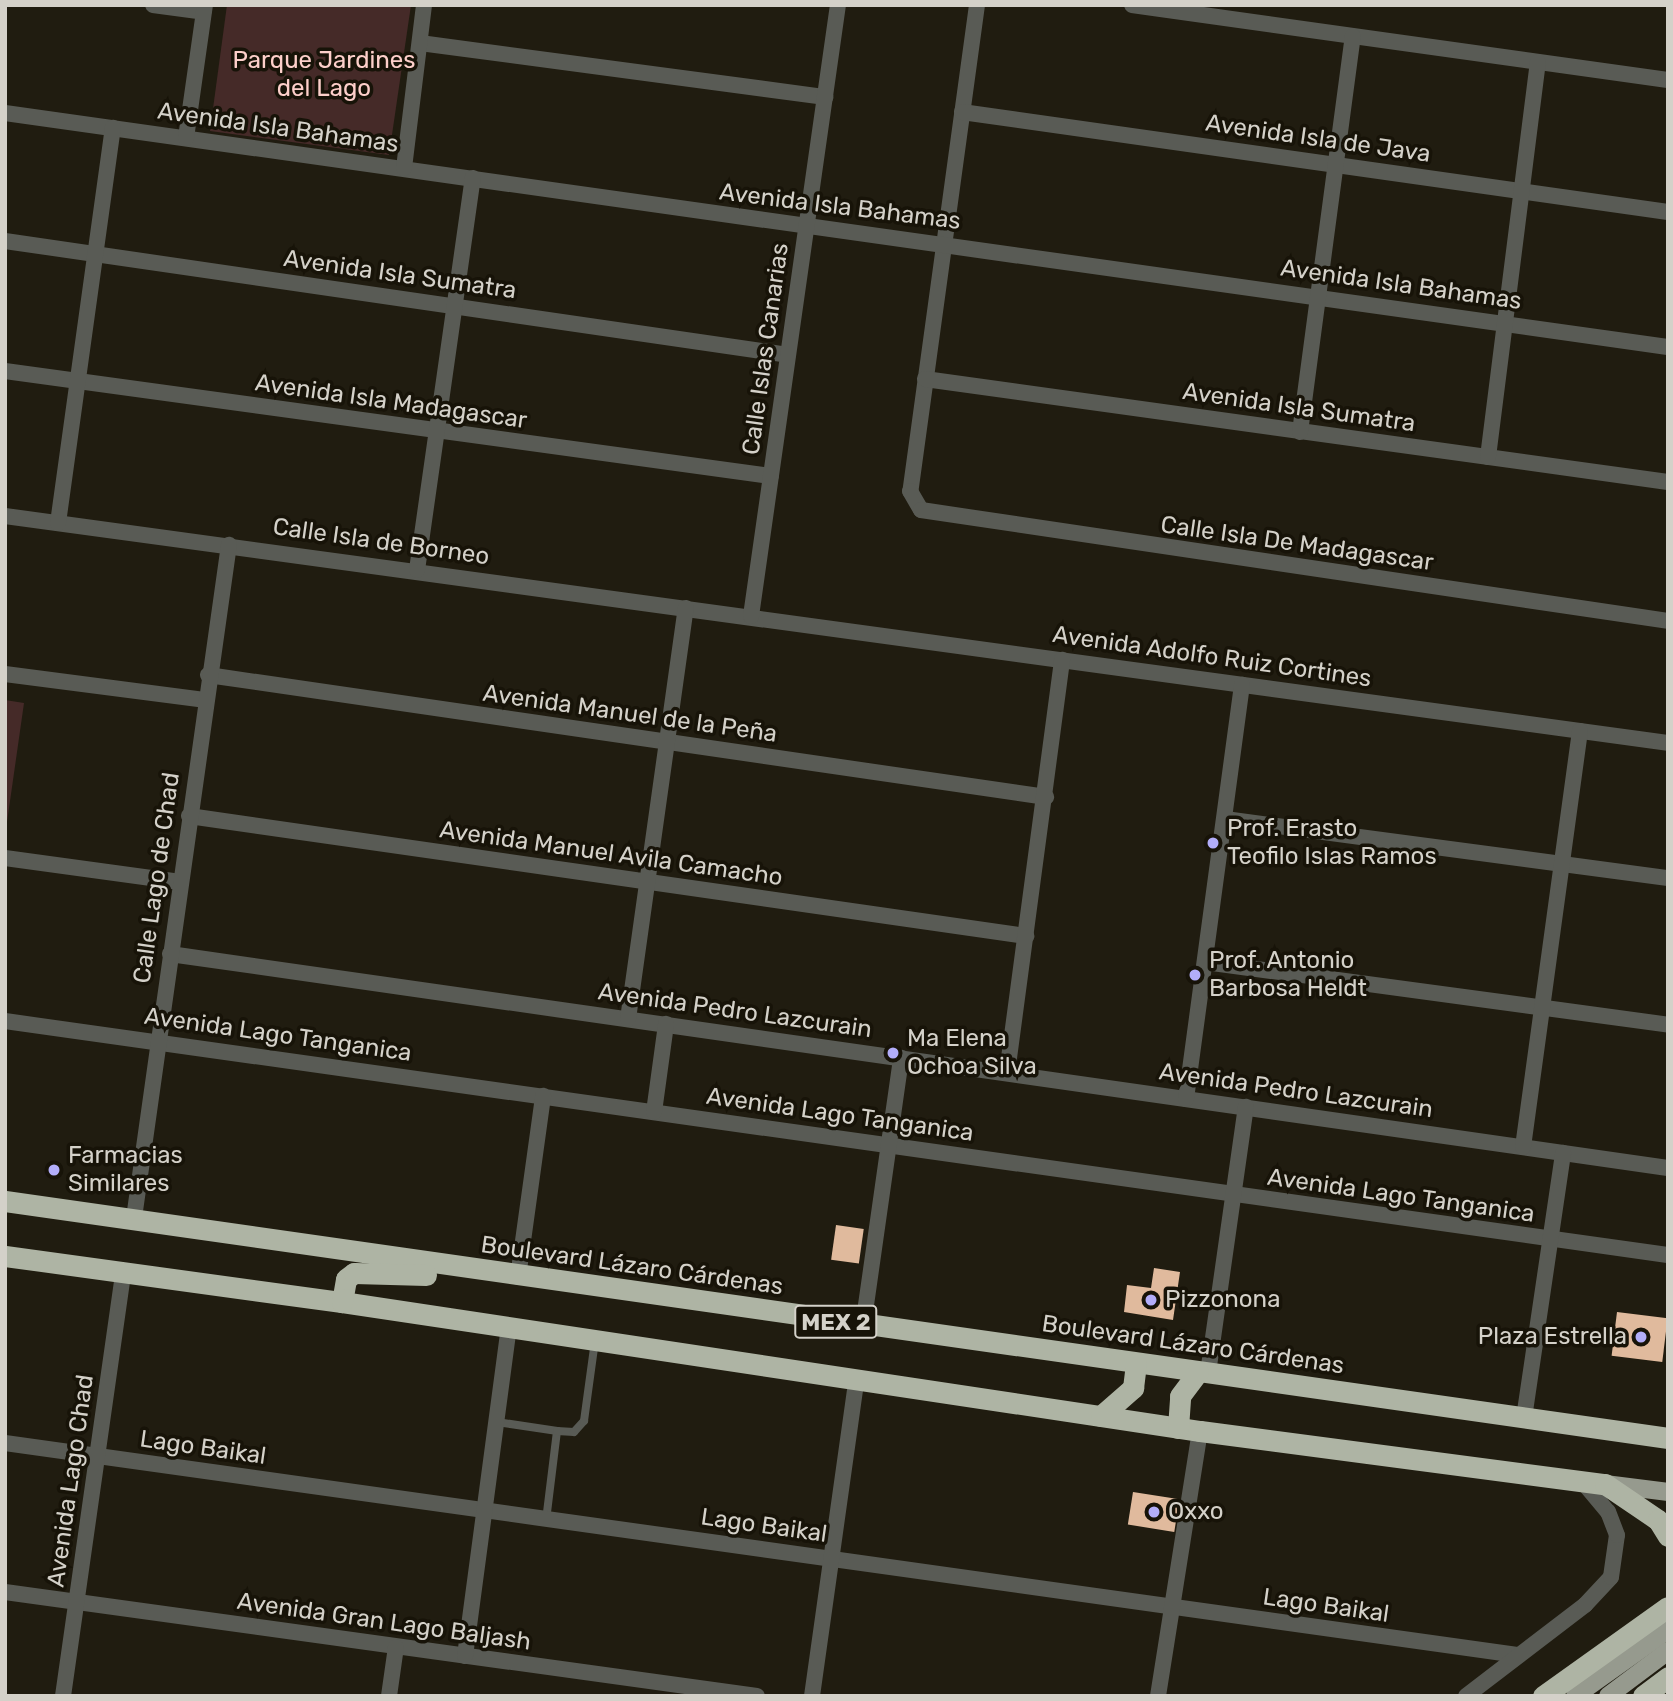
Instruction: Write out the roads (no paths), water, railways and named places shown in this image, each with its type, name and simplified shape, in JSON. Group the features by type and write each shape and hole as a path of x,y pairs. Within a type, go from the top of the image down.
{"highway":[{"name":"Boulevard Lázaro Cárdenas","path":"5,1201 518,1277 1668,1438"},
{"name":"MEX 2","path":"5,1256 342,1302 1178,1428 1605,1484"},
{"path":"342,1302 346,1279 354,1273 456,1276 480,1271"},
{"path":"1101,1416 1133,1388 1136,1363"},
{"path":"1178,1428 1180,1396 1203,1372"},
{"path":"1605,1484 1658,1520 1668,1536"},
{"path":"1543,1696 1668,1607"},
{"path":"1643,1696 1668,1677"}],"main road":[{"name":"MEX 2","path":"1605,1484 1668,1492"},
{"path":"1575,1696 1668,1630"},
{"path":"1608,1696 1668,1651"}],"street":[{"path":"153,5 204,9 186,138"},
{"path":"404,168 424,5"},
{"name":"Calle Islas Canarias","path":"751,616 838,5"},
{"path":"925,379 978,5"},
{"path":"1132,5 1668,80"},
{"path":"1300,432 1353,37"},
{"path":"421,43 825,97"},
{"path":"1488,457 1538,62"},
{"name":"Avenida Isla de Java","path":"962,112 1668,212"},
{"name":"Avenida Isla Bahamas","path":"5,113 806,227 944,243 1668,347"},
{"path":"58,523 113,128"},
{"path":"417,570 439,432 473,178"},
{"name":"Avenida Isla Sumatra","path":"5,241 788,355"},
{"name":"Avenida Isla Madagascar","path":"5,371 771,476"},
{"name":"Avenida Isla Sumatra","path":"925,379 1668,482"},
{"name":"Calle Isla De Madagascar","path":"925,379 910,491 921,510 1668,621"},
{"name":"Calle Isla de Borneo","path":"5,516 751,616"},
{"name":"Calle Lago de Chad","path":"134,1218 204,700 229,545"},
{"path":"628,1019 686,608"},
{"name":"Avenida Adolfo Ruiz Cortines","path":"751,616 1668,743"},
{"path":"1007,1073 1046,797 1062,660"},
{"path":"5,674 204,700"},
{"name":"Avenida Manuel de la Peña","path":"208,675 1046,797"},
{"path":"1186,1099 1242,685"},
{"path":"1523,1147 1580,731"},
{"name":"Avenida Manuel Avila Camacho","path":"189,816 1026,936"},
{"path":"1225,819 1668,878"},
{"path":"5,858 180,882"},
{"name":"Avenida Pedro Lazcurain","path":"170,954 1668,1168"},
{"path":"1205,962 1668,1025"},
{"name":"Avenida Lago Tanganica","path":"5,1021 1668,1255"},
{"path":"654,1112 666,1024"},
{"path":"863,1326 901,1058"},
{"path":"518,1277 544,1096"},
{"path":"1203,1372 1234,1196 1246,1107"},
{"path":"1524,1419 1563,1153"},
{"name":"Avenida Lago Chad","path":"63,1696 123,1272"},
{"path":"465,1656 509,1328"},
{"path":"812,1696 856,1381"},
{"path":"1158,1696 1200,1431"},
{"name":"Lago Baikal","path":"5,1443 1517,1655"},
{"path":"1466,1696 1585,1605 1611,1577 1616,1535 1608,1512 1582,1481"},
{"name":"Avenida Gran Lago Baljash","path":"5,1592 709,1693 757,1696"},
{"path":"389,1696 396,1647"}],"lane":[{"path":"497,1422 574,1432 584,1421 595,1341"},
{"path":"546,1520 557,1431"}],"place":[{"name":"Prof. Erasto Teofilo Islas Ramos","path":"1213,843"},
{"name":"Prof. Antonio Barbosa Heldt","path":"1195,975"},
{"name":"Ma Elena Ochoa Silva","path":"893,1053"},
{"name":"Farmacias Similares","path":"54,1170"},
{"name":"Pizzonona","path":"1151,1300"},
{"name":"Plaza Estrella","path":"1641,1337"},
{"name":"Oxxo","path":"1154,1512"}],"park label":[{"name":"Parque Jardines del Lago","path":"324,75"}]}
